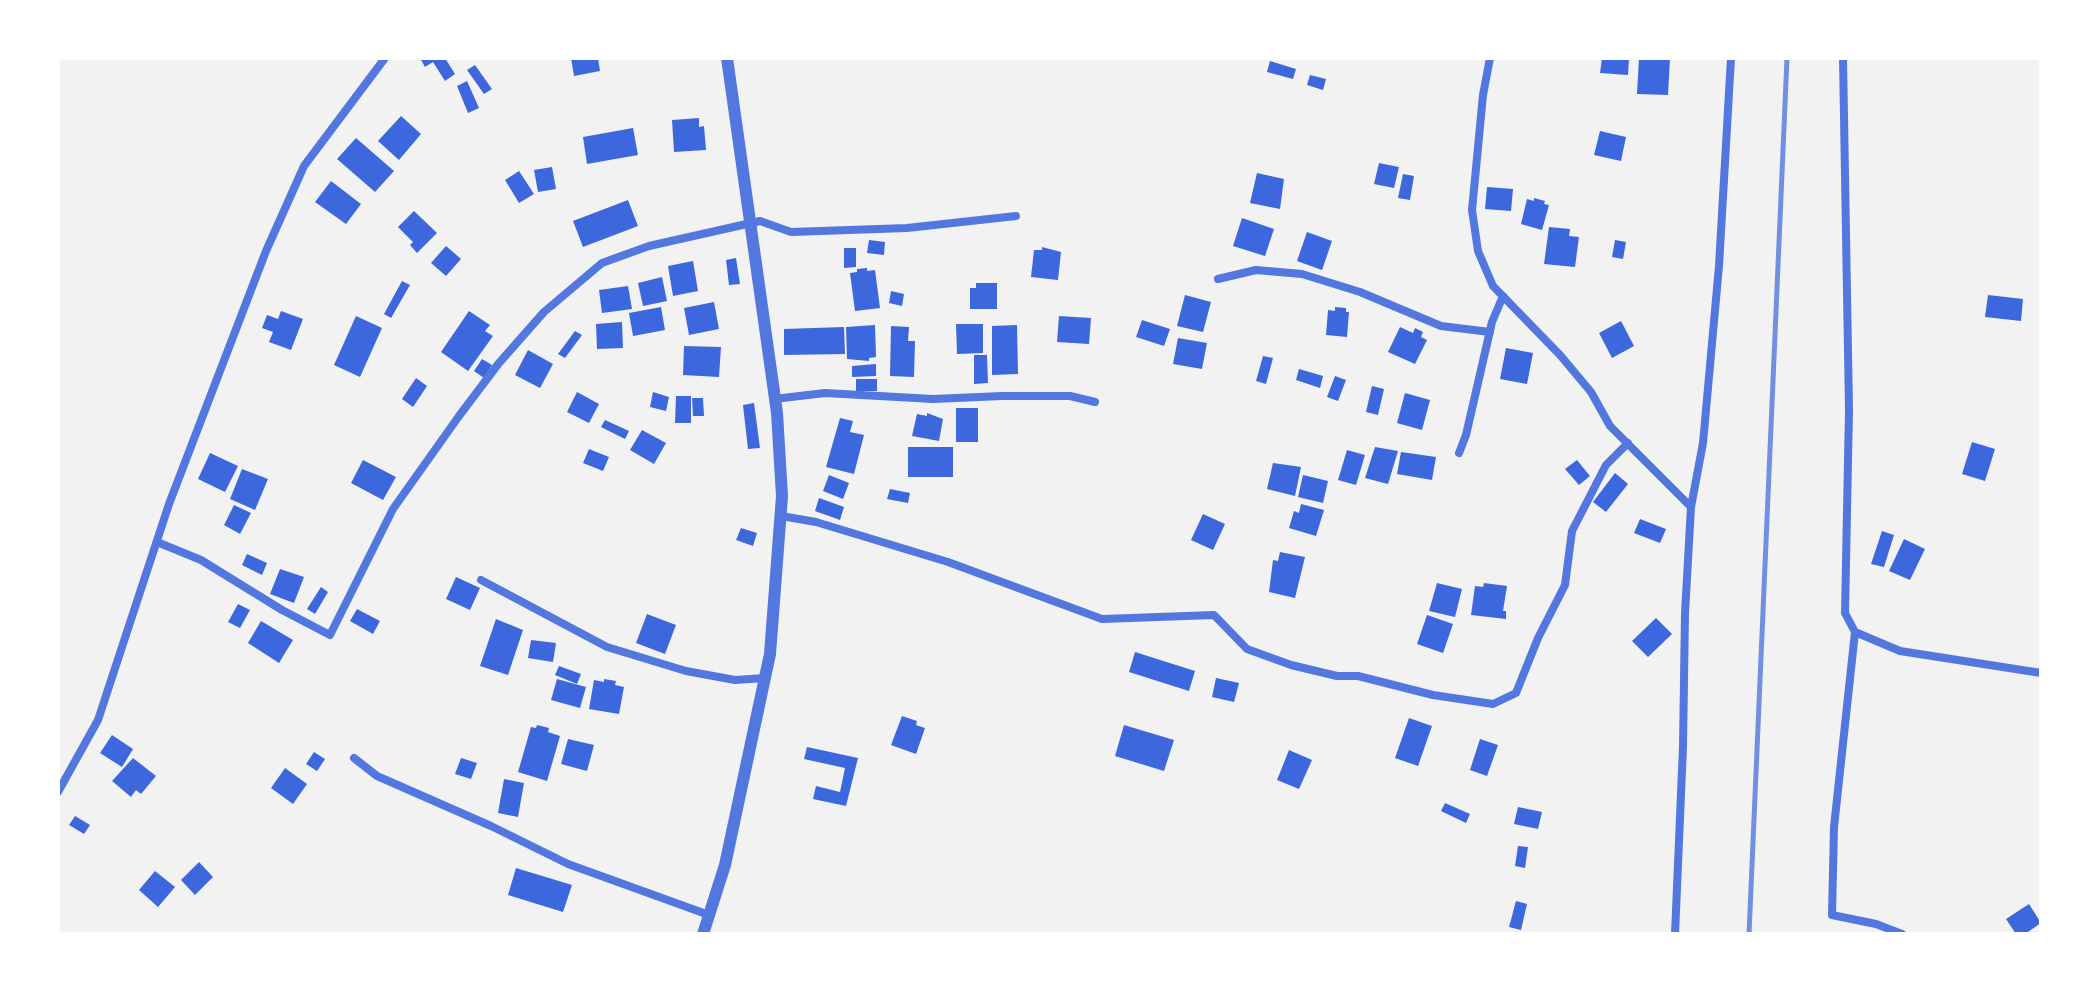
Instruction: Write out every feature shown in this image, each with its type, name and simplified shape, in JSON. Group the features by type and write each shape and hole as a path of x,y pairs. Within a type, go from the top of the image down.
{"street":[{"path":"58,792 98,720 157,542 260,266 304,166 385,58"},
{"path":"703,934 725,865 765,678 774,619 781,516 774,399 727,58"},
{"path":"1490,58 1483,95 1472,210 1478,251 1493,286 1591,392 1610,426 1691,507"},
{"path":"1675,934 1691,507 1703,443 1731,58"},
{"path":"1843,58 1849,410 1845,613 1855,632 1834,827 1832,915 1876,924 1902,934"},
{"path":"157,542 201,560 282,610 330,635 393,509 499,363 544,312 602,263 649,246 760,221 791,232 907,228 1016,216"},
{"path":"1218,279 1256,270 1302,274 1360,292 1441,326 1490,332"},
{"path":"1459,453 1490,332 1503,296"},
{"path":"774,399 825,393 933,399 1070,396 1095,402"},
{"path":"781,516 816,522 948,562 1102,619 1214,615 1247,649 1291,665 1337,676 1358,676 1433,695 1493,704 1516,693 1538,638 1565,585 1572,531 1606,465 1628,443"},
{"path":"481,580 607,647 686,671 735,680 765,678"},
{"path":"1855,632 1900,651 2041,673"},
{"path":"354,758 377,776 568,864 709,915"}],"building":[{"path":"420,58 445,58 455,74 445,81 433,62 425,67"},
{"path":"571,58 598,58 600,71 574,76"},
{"path":"1602,58 1629,58 1628,75 1600,73"},
{"path":"1639,58 1670,58 1668,95 1637,94"},
{"path":"1270,61 1296,69 1293,79 1267,72"},
{"path":"475,65 492,89 484,94 467,70"},
{"path":"1310,75 1326,79 1323,90 1307,85"},
{"path":"467,81 479,108 468,113 457,86"},
{"path":"401,116 421,134 399,160 378,141"},
{"path":"699,118 699,127 704,126 706,150 674,152 672,120"},
{"path":"633,128 638,155 587,164 583,137"},
{"path":"1600,131 1626,137 1621,161 1594,155"},
{"path":"356,138 394,171 375,192 337,159"},
{"path":"1379,163 1399,167 1394,188 1374,184"},
{"path":"552,167 556,189 538,192 534,170"},
{"path":"519,171 534,194 519,203 505,180"},
{"path":"1257,173 1284,179 1280,209 1250,203"},
{"path":"1403,174 1414,176 1410,200 1398,198"},
{"path":"331,181 361,204 346,224 315,202"},
{"path":"1487,187 1513,189 1511,211 1485,209"},
{"path":"1534,198 1549,205 1542,230 1521,224 1527,199 1534,201"},
{"path":"628,200 638,226 583,247 573,221"},
{"path":"414,211 437,233 417,253 410,245 413,242 398,227"},
{"path":"1242,218 1274,229 1265,256 1233,246"},
{"path":"1549,227 1570,229 1569,236 1579,237 1575,267 1544,264"},
{"path":"1307,232 1332,241 1322,270 1297,261"},
{"path":"869,240 885,242 884,255 867,253"},
{"path":"1615,240 1626,242 1623,259 1612,257"},
{"path":"446,246 461,259 446,276 431,263"},
{"path":"1042,247 1061,252 1058,280 1031,277 1034,250 1042,250"},
{"path":"844,248 856,248 856,267 844,268"},
{"path":"736,258 740,284 729,285 726,260"},
{"path":"693,261 698,291 673,296 668,266"},
{"path":"867,268 867,271 875,270 880,308 855,311 850,273"},
{"path":"662,277 667,301 643,306 638,283"},
{"path":"402,281 410,285 391,318 384,314"},
{"path":"976,283 997,283 997,309 970,309 970,288 976,288"},
{"path":"628,286 632,309 602,313 599,290"},
{"path":"891,291 904,294 902,306 889,303"},
{"path":"1185,295 1211,302 1203,332 1177,326"},
{"path":"1988,295 2023,299 2021,321 1985,317"},
{"path":"714,302 719,329 689,335 684,308"},
{"path":"661,307 665,330 633,336 629,313"},
{"path":"1335,307 1346,308 1349,312 1347,337 1326,335 1328,310 1335,311"},
{"path":"281,311 303,319 291,350 269,342 273,332 262,328 267,315 278,319"},
{"path":"469,311 490,325 485,331 493,336 468,371 441,352"},
{"path":"356,316 382,328 360,377 334,365"},
{"path":"1059,316 1091,318 1089,344 1057,342"},
{"path":"1142,320 1170,329 1164,346 1136,337"},
{"path":"1621,321 1634,346 1612,358 1599,333"},
{"path":"622,322 623,348 597,349 596,324"},
{"path":"956,324 983,324 983,353 957,354"},
{"path":"875,325 876,357 869,358 869,361 847,359 846,327"},
{"path":"1017,325 1018,374 992,375 992,326"},
{"path":"891,326 909,327 908,341 915,341 914,377 890,376"},
{"path":"844,327 845,354 784,355 784,329"},
{"path":"1400,327 1413,333 1415,328 1423,332 1421,337 1427,340 1415,364 1388,352"},
{"path":"575,331 582,335 565,358 558,354"},
{"path":"1178,338 1207,343 1202,369 1173,364"},
{"path":"684,346 721,347 719,377 683,375"},
{"path":"1506,348 1533,353 1527,384 1500,379"},
{"path":"528,350 553,364 540,388 515,375"},
{"path":"974,355 987,355 988,383 974,384"},
{"path":"1263,356 1273,358 1266,384 1256,381"},
{"path":"482,359 492,365 484,378 474,371"},
{"path":"876,364 876,376 852,377 852,366"},
{"path":"1299,369 1323,376 1320,388 1296,380"},
{"path":"1335,376 1346,380 1338,401 1327,397"},
{"path":"416,378 427,386 413,407 402,399"},
{"path":"856,379 877,379 877,391 856,391"},
{"path":"1372,386 1384,389 1378,415 1366,412"},
{"path":"577,392 599,404 589,423 567,412"},
{"path":"653,392 669,397 666,411 650,407"},
{"path":"1405,393 1430,400 1422,430 1397,423"},
{"path":"676,396 691,396 691,423 675,423"},
{"path":"692,398 703,398 704,416 693,416"},
{"path":"754,403 760,448 748,449 743,405"},
{"path":"956,408 978,408 978,442 956,442"},
{"path":"927,413 943,419 939,441 912,436 917,414 927,416"},
{"path":"840,418 853,421 850,432 864,435 854,474 826,467"},
{"path":"605,420 629,431 625,439 601,427"},
{"path":"642,430 666,443 654,464 630,450"},
{"path":"1972,442 1995,449 1985,481 1962,474"},
{"path":"908,447 953,447 953,477 908,477"},
{"path":"1375,447 1398,451 1388,484 1365,478"},
{"path":"589,449 609,457 603,471 583,463"},
{"path":"1347,450 1365,455 1356,485 1338,480"},
{"path":"1401,452 1436,457 1432,480 1397,474"},
{"path":"210,453 238,466 225,492 198,479"},
{"path":"363,460 396,477 383,500 351,483"},
{"path":"1577,460 1590,476 1579,485 1565,469"},
{"path":"1273,463 1301,467 1295,496 1267,489"},
{"path":"242,469 268,479 255,510 230,499"},
{"path":"1615,473 1628,484 1606,512 1593,502"},
{"path":"829,475 849,483 843,499 823,491"},
{"path":"1303,475 1328,481 1323,503 1298,497"},
{"path":"890,489 910,493 908,503 887,499"},
{"path":"819,498 844,507 840,520 815,511"},
{"path":"1301,504 1324,510 1316,536 1289,528 1294,511 1299,513"},
{"path":"234,505 251,513 240,534 224,525"},
{"path":"1203,514 1225,524 1213,550 1191,540"},
{"path":"1640,519 1666,529 1660,543 1634,533"},
{"path":"741,528 757,533 753,546 736,540"},
{"path":"1882,531 1894,535 1884,567 1871,564"},
{"path":"1904,539 1925,549 1910,580 1889,571"},
{"path":"1280,552 1305,557 1295,598 1269,592 1273,560 1278,561"},
{"path":"247,554 267,563 262,575 242,565"},
{"path":"280,569 304,577 294,603 270,594"},
{"path":"456,577 480,588 470,610 446,599"},
{"path":"1437,583 1462,589 1455,617 1429,611"},
{"path":"1484,583 1507,586 1503,611 1506,611 1506,619 1471,615 1475,586 1483,587"},
{"path":"321,587 328,592 315,614 307,609"},
{"path":"238,604 250,610 240,628 228,622"},
{"path":"357,609 380,621 373,634 350,621"},
{"path":"647,614 676,625 665,654 636,643"},
{"path":"1427,615 1453,624 1443,653 1417,644"},
{"path":"1656,618 1672,634 1648,657 1632,641"},
{"path":"496,619 523,630 508,675 480,666"},
{"path":"261,621 293,640 279,663 248,643"},
{"path":"531,640 556,643 553,662 528,658"},
{"path":"1135,652 1195,671 1189,691 1129,672"},
{"path":"559,666 581,674 577,684 555,675"},
{"path":"1216,678 1239,683 1234,702 1212,697"},
{"path":"557,679 586,687 580,708 551,700"},
{"path":"604,679 616,681 615,685 624,687 619,714 589,709 594,680 604,682"},
{"path":"902,716 917,721 916,725 925,728 916,754 891,745"},
{"path":"1409,718 1432,726 1418,766 1395,758"},
{"path":"537,725 549,728 548,732 560,736 547,781 518,772 531,727 536,728"},
{"path":"1124,725 1174,740 1164,771 1115,756"},
{"path":"112,735 133,749 122,767 100,753"},
{"path":"568,739 594,745 587,771 561,764"},
{"path":"1480,739 1498,745 1487,776 1470,770"},
{"path":"807,747 858,758 846,806 813,799 816,786 840,792 845,768 804,759"},
{"path":"1289,750 1312,760 1299,789 1277,780"},
{"path":"314,752 325,759 317,771 306,764"},
{"path":"133,758 156,776 141,794 136,790 131,797 112,781"},
{"path":"461,758 477,763 471,779 455,774"},
{"path":"285,768 307,784 293,804 271,788"},
{"path":"504,779 524,783 518,817 498,813"},
{"path":"1445,803 1470,814 1466,823 1441,811"},
{"path":"1518,807 1542,812 1538,829 1514,824"},
{"path":"75,816 90,825 84,834 69,825"},
{"path":"1518,846 1528,847 1525,868 1515,866"},
{"path":"199,862 213,877 195,895 181,880"},
{"path":"516,868 572,885 563,912 508,895"},
{"path":"155,871 175,887 158,907 139,890"},
{"path":"1516,901 1527,904 1521,930 1509,927"},
{"path":"2029,904 2041,923 2025,934 2016,934 2006,919"}],"railway":[{"path":"1749,934 1787,58"}]}
